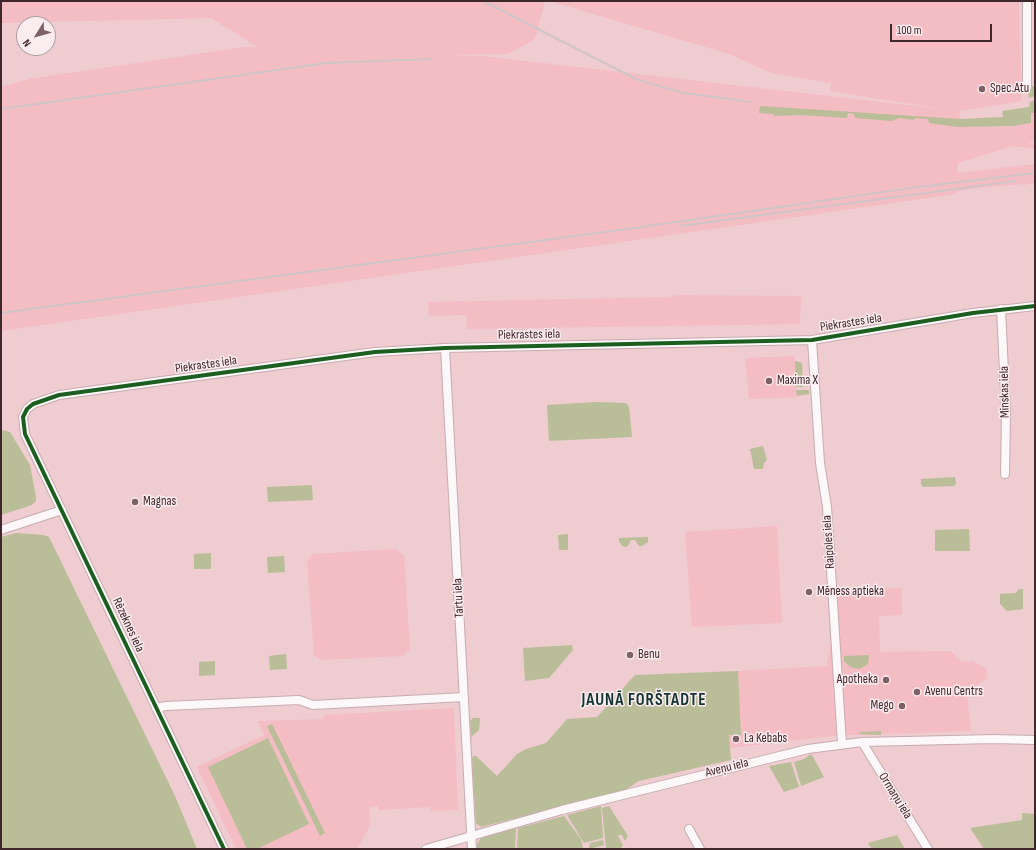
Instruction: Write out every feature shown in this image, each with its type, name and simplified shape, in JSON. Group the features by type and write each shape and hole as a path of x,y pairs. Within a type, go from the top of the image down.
{"street":[{"path":"1027,1 1027,87"},
{"name":"Piekrastes iela","path":"27,408 46,398 59,395 374,352 445,348 812,340 1001,309 1035,306"},
{"name":"Minskas iela","path":"1001,309 1006,413 1005,474"},
{"name":"Raipoles iela","path":"812,340 820,464 827,507 842,744"},
{"name":"Tartu iela","path":"445,348 472,849"},
{"name":"Rēzeknes iela","path":"27,408 23,416 25,434 224,849"},
{"path":"1,530 62,510"},
{"path":"156,708 166,706 299,700 313,705 464,697"},
{"name":"Aveņu iela","path":"426,849 471,835 766,758 808,749 862,742 994,739 1035,740"},
{"name":"Ormaņu iela","path":"862,742 928,849"},
{"path":"689,829 700,849"}],"shaded area":[{"path":"1,1 545,1 535,39 508,54 439,55 482,56 942,109 830,91 831,83 771,73 729,54 549,1 1019,1 1022,101 960,111 959,127 1013,126 1030,123 1031,113 1035,113 1035,141 1028,143 1035,144 1035,149 1013,146 958,163 958,173 1035,164 1035,183 1026,184 1025,186 1022,184 970,189 957,191 957,194 1,331 1,87 29,79 244,47 258,47 211,18 56,22 56,16 16,16 16,23 1,23"},
{"path":"679,295 801,296 800,324 467,329 466,315 429,316 428,302 668,297"},
{"path":"795,356 797,397 749,399 745,358"},
{"path":"777,526 782,623 692,627 685,532"},
{"path":"395,549 404,555 410,649 403,656 321,660 314,655 307,561 313,554"},
{"path":"902,588 902,615 879,616 880,652 950,651 962,662 972,661 986,668 987,678 967,694 971,731 833,736 730,748 729,735 741,734 738,671 827,666 838,590"},
{"path":"454,708 458,810 431,811 430,807 378,810 378,806 369,807 370,826 357,849 236,849 197,767 264,735 258,721 323,719 324,715"}],"green space":[{"path":"1032,86 1035,86 1035,96 1029,98 1027,88 1032,88"},
{"path":"1035,100 1035,113 1031,113 1031,123 1013,126 957,127 929,123 928,119 915,118 913,120 899,118 892,121 855,118 854,114 848,113 847,118 800,115 774,116 773,114 759,113 760,106 961,119 1003,117 1002,111 1029,107 1030,102"},
{"path":"795,361 802,363 803,387 796,387"},
{"path":"796,390 809,390 809,394 797,396"},
{"path":"597,402 626,403 629,407 632,437 549,441 547,405"},
{"path":"1,430 10,432 30,465 36,501 32,505 1,515"},
{"path":"763,446 767,460 764,463 763,469 754,469 750,449"},
{"path":"955,477 956,484 954,486 923,487 921,485 921,479"},
{"path":"312,485 313,500 268,502 267,487"},
{"path":"969,529 970,551 935,551 935,530"},
{"path":"16,533 44,535 49,537 175,796 197,849 1,849 1,537"},
{"path":"568,534 568,550 559,550 558,535"},
{"path":"648,537 648,542 642,546 639,546 635,540 631,540 628,546 625,547 622,546 619,541 619,538"},
{"path":"211,553 211,569 194,569 194,554"},
{"path":"284,556 285,572 268,573 267,557"},
{"path":"1019,589 1023,589 1023,609 1007,611 1000,604 1000,594 1016,593"},
{"path":"572,645 573,650 549,678 525,681 523,648"},
{"path":"286,654 287,669 270,670 269,656"},
{"path":"869,655 868,664 859,669 850,667 844,661 844,656"},
{"path":"215,661 215,675 199,676 199,662"},
{"path":"738,671 741,735 729,735 731,760 639,781 625,790 481,827 476,823 473,756 476,756 497,776 517,754 526,749 546,743 567,719 597,717 635,675"},
{"path":"473,718 480,718 479,730 472,736 472,742 470,721"},
{"path":"272,724 325,833 320,836 267,726"},
{"path":"881,731 881,735 859,734 860,732"},
{"path":"268,738 309,824 257,849 247,849 208,767"},
{"path":"809,755 812,755 824,777 801,786 794,762 804,759"},
{"path":"791,762 799,787 784,792 769,766"},
{"path":"601,806 603,838 584,843 567,815"},
{"path":"609,806 628,836 625,841 621,834 618,836 623,845 620,849 606,849 602,808"},
{"path":"1022,813 1035,814 1035,849 984,849 970,828 1022,820"},
{"path":"564,816 581,839 583,849 517,849 518,828"},
{"path":"516,828 515,849 477,849 477,844 481,838"},
{"path":"897,835 905,849 872,849 868,843"},
{"path":"603,840 604,845 589,849 590,843"}],"railway":[{"path":"483,1 638,80 684,93 751,102"},
{"path":"1,109 326,63 431,59"},
{"path":"1,313 627,229 918,187 1035,173"},
{"path":"680,226 1015,181"}],"cycle path":[{"path":"224,849 25,434 23,417 27,409 33,404 59,395 375,352 445,348 812,340 973,313 1035,306"}],"place":[{"name":"Spec.Atu","path":"982,89"},
{"name":"Maxima X","path":"769,381"},
{"name":"Magnas","path":"135,502"},
{"name":"Mēness aptieka","path":"809,592"},
{"name":"Benu","path":"630,655"},
{"name":"Apotheka","path":"886,680"},
{"name":"Avenu Centrs","path":"917,692"},
{"name":"Mego","path":"902,706"},
{"name":"La Kebabs","path":"736,739"}],"district":[{"name":"JAUNĀ FORŠTADTE","path":"644,701"}]}
